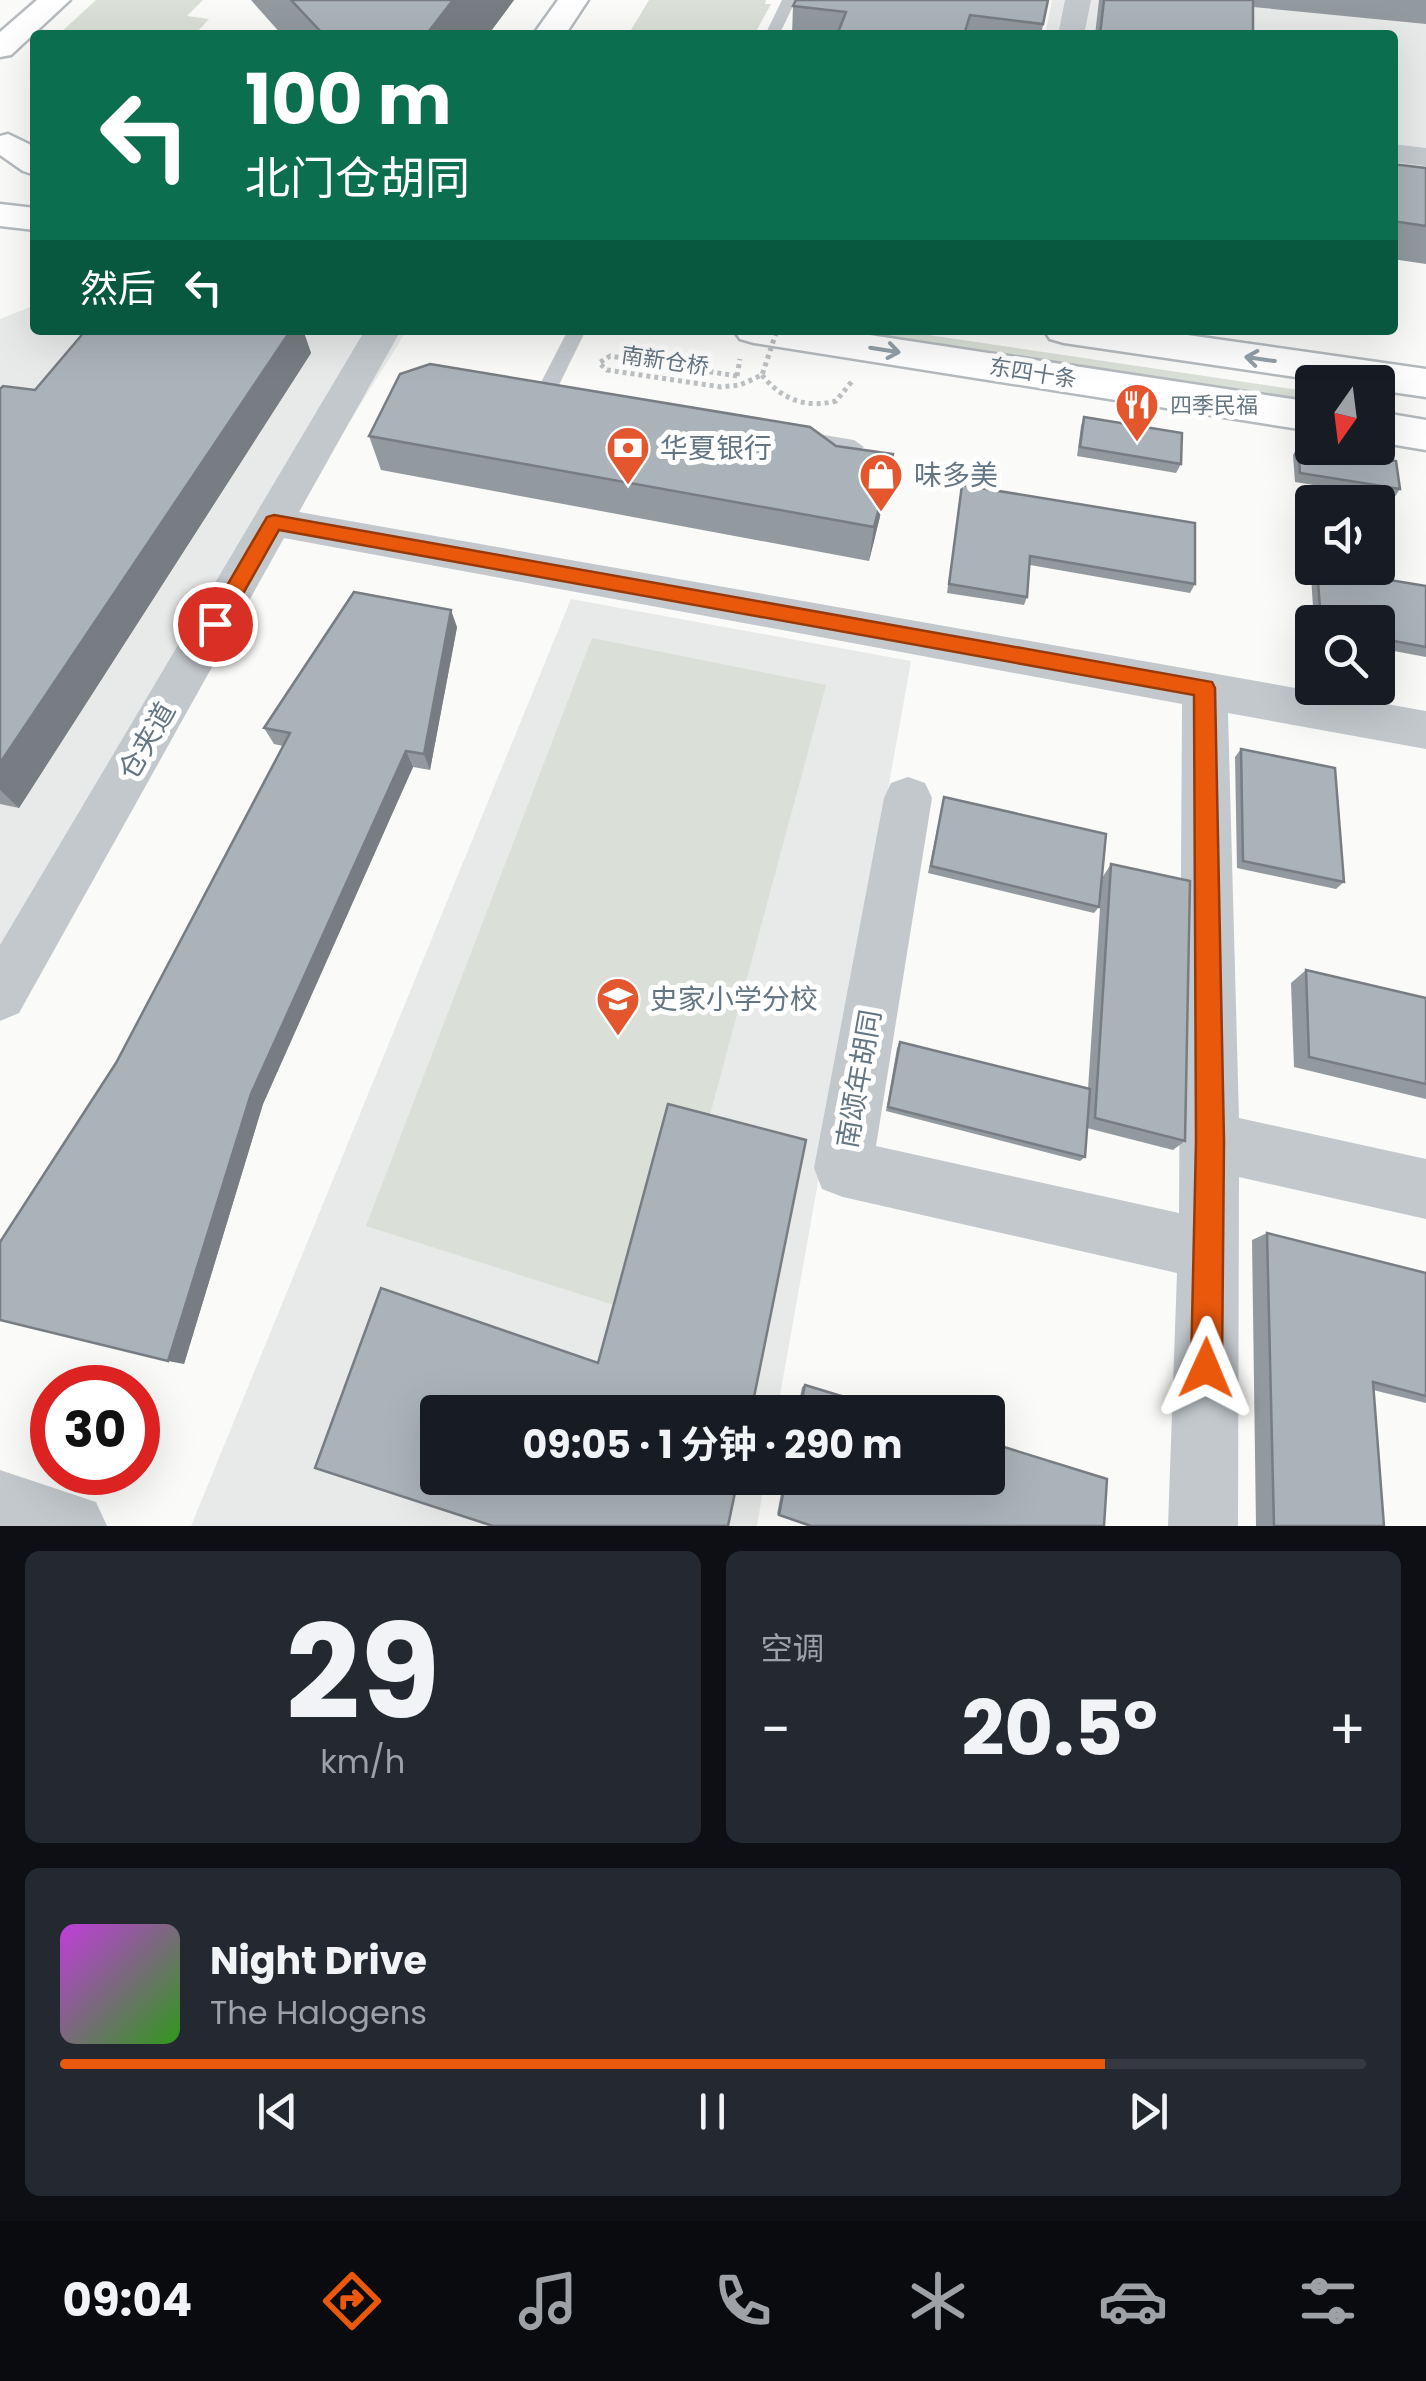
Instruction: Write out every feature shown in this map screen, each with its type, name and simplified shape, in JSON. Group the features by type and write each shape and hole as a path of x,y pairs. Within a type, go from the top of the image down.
{"main road":[{"path":"0,48 55,0"},
{"path":"552,30 572,0"},
{"path":"579,30 598,0"},
{"path":"0,214 30,218"},
{"name":"东四十条","path":"1098,335 1426,383"},
{"name":"东四十条","path":"747,344 1295,415"},
{"path":"1395,430 1426,435"}],"street":[{"path":"1072,30 1078,0"},
{"path":"1398,154 1426,158"},
{"name":"仓夹道","path":"0,995 380,335"},
{"path":"274,522 1426,730"},
{"path":"1203,1526 1210,1141 1204,688"},
{"name":"南颂年胡同","path":"908,798 843,1168 1209,1250"},
{"path":"1210,1141 1426,1188"},
{"path":"0,1504 72,1526"}],"lane":[{"path":"774,30 788,0"},
{"path":"574,335 543,398 582,404"},
{"path":"776,435 854,447"}],"path":[{"path":"775,335 762,375 778,394 806,403 836,400 851,386"},
{"name":"南新仓桥","path":"747,344 736,376 610,356 599,363 607,370 722,387 740,386 762,375"}],"shaded area":[{"path":"96,0 203,0 187,16 209,19 199,30 63,30"},
{"path":"649,0 766,0 765,4 771,4 757,30 631,30"},
{"path":"1052,0 1426,0 1426,172 1398,169 1398,30 1046,30"},
{"path":"30,307 30,335 404,335 0,982 0,319"},
{"path":"877,335 929,335 1295,389 1295,397"},
{"name":"史家小学分校","path":"571,599 911,661 780,1395 420,1395 420,1495 762,1495 757,1526 191,1526"},
{"path":"592,638 826,685 655,1318 366,1226"}],"building":[{"path":"291,0 453,0 430,30 319,30"},
{"path":"796,0 1048,0 1043,24 970,15 966,30 839,30 846,12 793,6"},
{"path":"1104,0 1253,0 1253,30 1101,30"},
{"path":"1398,165 1426,168 1426,226 1398,222"},
{"path":"82,335 288,335 0,763 0,389 3,386 35,390"},
{"path":"430,364 810,427 836,446 893,454 874,527 369,436 400,374"},
{"path":"1084,417 1182,433 1181,464 1080,447"},
{"path":"1396,461 1400,489 1395,485 1300,473 1299,465 1395,465"},
{"path":"962,485 1195,523 1195,584 1030,556 1027,597 949,584"},
{"path":"1395,581 1426,586 1426,647 1395,641 1395,605 1320,605 1318,585 1395,585"},
{"path":"354,592 451,610 424,754 406,751 251,1094 168,1361 0,1320 0,1242 116,1063 290,733 264,728"},
{"path":"1241,749 1335,768 1344,882 1243,861"},
{"path":"944,797 1106,834 1099,907 931,866"},
{"path":"1111,864 1190,881 1185,1141 1095,1118"},
{"path":"1306,970 1426,998 1426,1084 1309,1057"},
{"path":"900,1042 1090,1089 1085,1157 888,1107"},
{"path":"668,1104 806,1140 754,1395 420,1395 420,1495 734,1495 728,1526 493,1526 315,1468 381,1288 598,1363"},
{"path":"1267,1233 1426,1273 1426,1396 1373,1382 1384,1526 1274,1526"},
{"path":"805,1385 838,1395 803,1395"},
{"path":"1005,1447 1107,1479 1104,1526 811,1526 779,1515 783,1495 1005,1495"}],"place":[{"name":"四季民福","path":"1137,443"},
{"name":"华夏银行","path":"628,486"},
{"name":"味多美","path":"881,513"},
{"name":"史家小学分校","path":"618,1037"}],"route":[{"path":"215,624 274,522 1204,688 1210,1141 1206,1368"}]}
